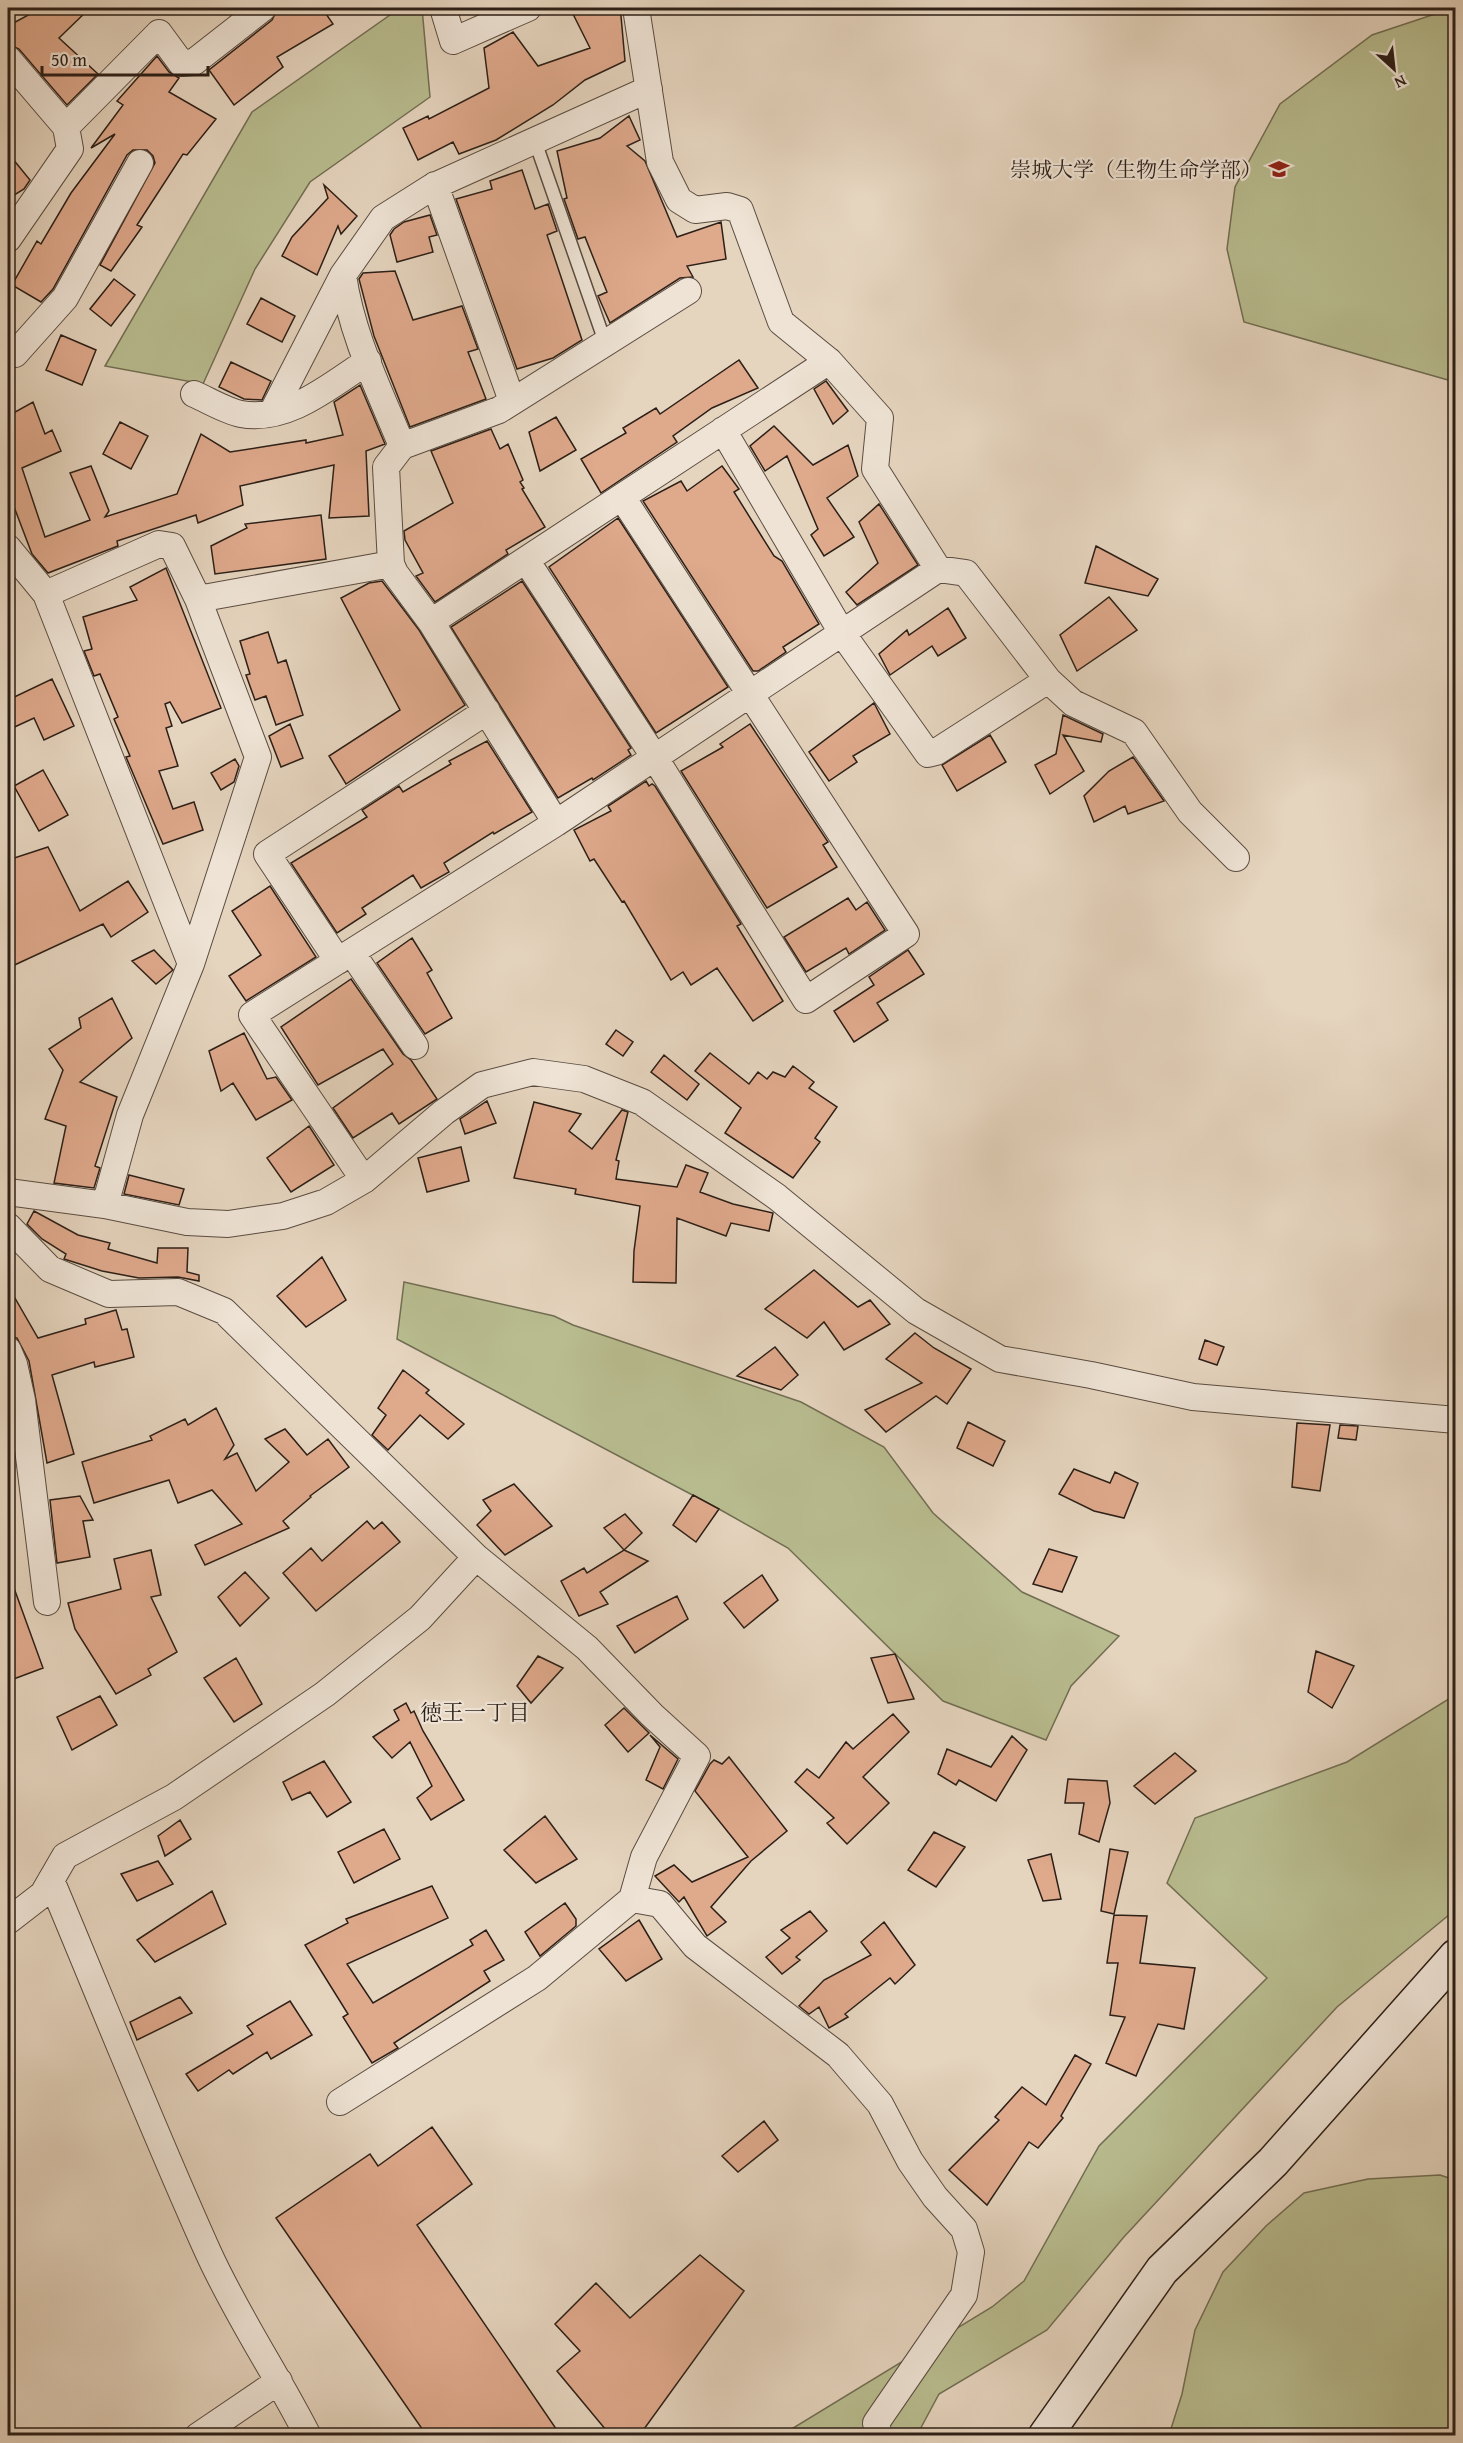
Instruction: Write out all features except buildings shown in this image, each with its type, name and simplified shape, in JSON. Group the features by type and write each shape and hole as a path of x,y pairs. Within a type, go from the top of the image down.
{"street":[{"path":"66,128 159,33 181,63 194,62 263,8"},
{"path":"443,8 453,41 528,8"},
{"path":"636,8 660,162 679,200 695,210 727,206 740,210 781,322 829,361 880,418 875,469 938,569"},
{"path":"8,59 66,128 70,149 8,239"},
{"path":"273,411 343,275 383,218 435,185 649,89"},
{"path":"8,348 15,354 65,298 140,163"},
{"path":"435,185 512,401"},
{"path":"343,275 345,293 368,361 402,446"},
{"path":"556,823 431,622 395,573 392,564 386,467 402,446 498,410 688,291"},
{"path":"194,394 241,414 273,411 297,406 368,361"},
{"path":"431,622 829,361"},
{"path":"723,430 842,633 928,754 936,752 1048,680"},
{"path":"526,560 655,758 806,1000 906,934 622,497"},
{"path":"46,594 159,543 172,546 198,598 258,757 191,964 130,1115 105,1205"},
{"path":"8,548 46,594 191,964"},
{"path":"198,598 392,564"},
{"path":"364,1180 252,1015 556,823 938,569 966,573 1048,680 1073,703 1134,732 1190,812 1236,858"},
{"path":"415,1046 267,854 487,711"},
{"path":"8,1192 105,1205 187,1222 228,1224 283,1216 326,1202 364,1180 444,1112 482,1085 533,1072 584,1079 642,1102 777,1197 916,1311 1000,1359 1091,1374 1194,1397 1455,1420"},
{"path":"8,1227 50,1269 109,1294 178,1292 224,1311 296,1384 476,1557 587,1648 652,1715 697,1756 644,1857 632,1899 537,1978 340,2102"},
{"path":"8,1350 14,1364 22,1400 47,1602"},
{"path":"8,1921 43,1894 65,1856 174,1797 325,1694 420,1618 476,1557"},
{"path":"51,1880 208,2253 246,2329 279,2381 308,2436"},
{"path":"632,1899 660,1904 695,1946 838,2055 880,2104 910,2161 935,2197 964,2229 970,2252 964,2295 876,2423 879,2436"},
{"path":"1045,2436 1162,2270 1273,2162 1413,2007 1455,1956"},
{"path":"198,2436 279,2381"}],"lane":[{"path":"535,141 605,342"}],"green space":[{"path":"400,8 422,8 430,97 310,182 255,269 203,384 105,366 252,112"},
{"path":"1455,11 1455,382 1244,322 1227,249 1235,187 1280,104 1372,35 1441,12"},
{"path":"404,1282 554,1316 573,1325 801,1402 884,1447 933,1513 1022,1592 1119,1636 1071,1686 1046,1740 943,1701 788,1548 719,1509 397,1339"},
{"path":"1455,1695 1455,1910 1337,2007 1123,2238 1047,2330 939,2394 917,2435 780,2436 992,2307 1024,2281 1099,2146 1267,1978 1167,1883 1195,1818 1347,1762"},
{"path":"1440,2175 1455,2180 1455,2435 1169,2435 1182,2394 1195,2330 1223,2272 1266,2226 1304,2193 1368,2179"}],"place":[{"name":"崇城大学（生物生命学部）","path":"1279,169"}],"district":[{"name":"徳王一丁目","path":"475,1712"}]}
